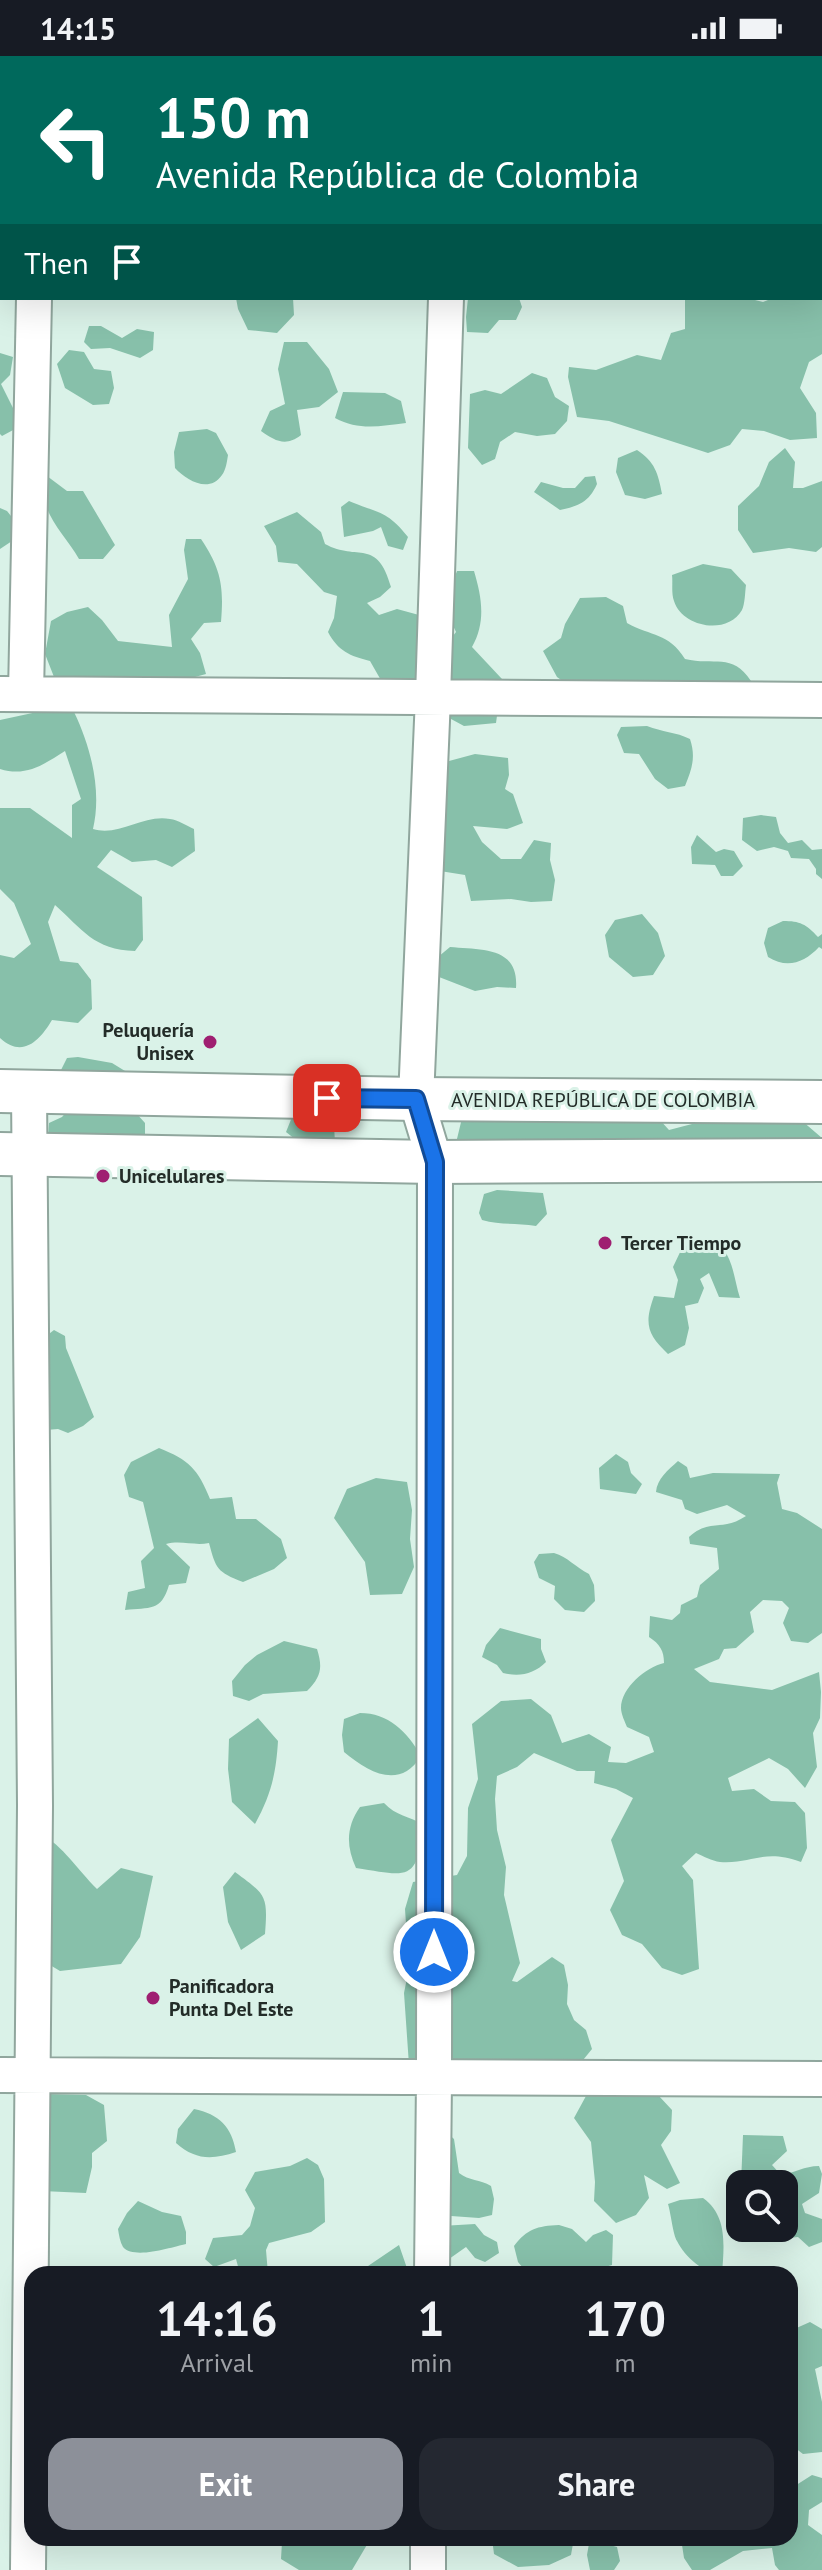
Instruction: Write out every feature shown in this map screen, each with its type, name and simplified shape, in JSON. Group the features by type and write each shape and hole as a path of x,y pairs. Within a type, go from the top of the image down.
{"street":[{"path":"34,300 13,694 822,700"},
{"path":"432,2266 435,1162 416,1099 446,300"},
{"path":"15,1091 35,1806 16,2075 24,2405"},
{"name":"AVENIDA REPÚBLICA DE COLOMBIA","path":"15,1091 416,1099 822,1102"},
{"path":"15,1154 435,1162 822,1160"},
{"path":"16,2075 822,2079"},
{"path":"27,2546 28,2570"},
{"path":"428,2546 428,2570"}],"green space":[{"path":"236,300 293,300 294,315 277,333 248,330"},
{"path":"468,300 520,300 522,307 516,320 499,320 488,333 467,332"},
{"path":"685,300 822,300 822,354 809,362 800,388 816,413 817,438 790,440 764,431 742,429 730,445 708,453 609,421 577,417 568,377 569,367 596,370 637,355 661,360 671,333 685,329"},
{"path":"89,326 101,326 122,338 137,329 154,332 153,350 140,358 110,348 91,349 84,342"},
{"path":"284,342 307,342 329,369 338,392 319,407 297,410 301,435 285,442 261,431 270,411 285,404 278,369"},
{"path":"69,350 84,352 94,369 111,371 114,388 109,404 93,405 65,388 57,364"},
{"path":"0,353 13,357 10,375 1,384 16,414 15,429 2,436 0,434"},
{"path":"532,373 547,378 555,397 569,406 567,421 555,434 537,436 515,432 500,442 495,459 482,465 468,448 470,394 485,390 501,394"},
{"path":"343,392 385,393 401,401 406,423 361,426 335,418"},
{"path":"207,429 216,433 228,455 222,475 211,484 191,480 175,468 174,452 179,432"},
{"path":"785,448 795,462 793,488 822,481 822,547 816,552 789,548 753,553 738,530 738,506 759,486 769,462"},
{"path":"637,450 655,469 662,494 645,499 625,495 616,472 618,458"},
{"path":"47,476 67,491 83,491 115,545 103,559 79,559 52,520 44,499"},
{"path":"595,476 597,484 591,495 578,505 560,510 534,492 541,482 575,488 585,477"},
{"path":"349,501 381,513 394,522 408,537 403,550 388,546 381,527 344,537 341,507"},
{"path":"0,508 15,521 12,541 0,549"},
{"path":"297,512 321,532 325,544 373,556 379,562 391,587 367,603 379,615 397,609 419,615 424,679 404,692 382,682 370,661 345,652 336,644 328,632 334,618 337,596 324,592 297,564 278,562 276,546 264,526"},
{"path":"186,539 201,539 217,569 221,588 221,622 204,623 191,639 200,653 206,674 162,686 56,682 45,654 51,621 67,612 88,607 118,641 172,647 169,615 188,579 184,550"},
{"path":"703,564 731,569 746,585 742,610 726,623 705,625 695,622 679,610 674,601 672,575"},
{"path":"457,571 474,571 481,610 472,647 502,679 496,723 464,726 427,706 449,641 456,632 444,606"},
{"path":"606,597 623,606 627,623 666,639 685,659 729,663 737,666 751,681 741,691 568,685 557,677 543,651 561,638 580,598"},
{"path":"51,709 74,712 85,740 95,785 93,829 112,830 160,818 173,820 194,829 195,851 172,867 156,860 132,862 111,850 97,867 142,897 143,940 135,951 109,947 90,937 55,905 48,922 60,961 78,963 91,980 92,1009 78,1023 52,1020 36,1040 16,1047 0,1038 0,955 14,958 31,944 14,903 0,889 0,808 30,808 72,838 72,805 81,799 65,751 26,771 0,769 0,720"},
{"path":"647,726 690,739 692,763 685,786 668,789 655,779 639,754 624,753 617,735 621,727"},
{"path":"475,754 508,758 509,775 505,789 513,794 523,823 507,829 473,826 482,842 501,859 521,859 534,840 551,843 550,860 555,880 552,901 471,901 465,875 440,871 443,780 449,761"},
{"path":"761,815 776,817 780,833 788,843 802,840 812,850 822,849 822,879 809,859 791,858 788,851 774,847 757,851 742,840 743,818"},
{"path":"697,835 716,852 724,849 734,851 743,866 733,876 721,876 715,865 692,864 691,847"},
{"path":"642,914 658,933 665,956 653,975 633,977 609,957 605,935 615,920"},
{"path":"783,921 802,924 818,937 822,934 822,949 819,947 807,957 789,963 768,957 764,943 768,928"},
{"path":"450,947 485,950 505,957 515,974 516,988 475,991 439,977 438,957"},
{"path":"67,1058 112,1063 138,1079 136,1113 145,1123 145,1145 48,1138 49,1123 62,1117 69,1109 55,1082"},
{"path":"300,1110 310,1119 324,1118 334,1125 335,1143 305,1147 286,1132 292,1117"},
{"path":"463,1114 659,1119 669,1130 692,1124 710,1114 794,1114 822,1138 822,1170 456,1143"},
{"path":"497,1190 543,1193 547,1214 536,1226 482,1220 479,1213 484,1194"},
{"path":"683,1246 722,1247 731,1265 740,1298 719,1297 709,1273 700,1279 704,1288 698,1303 685,1306 689,1328 685,1345 668,1354 649,1328 651,1306 654,1296 674,1298 678,1280 673,1267"},
{"path":"54,1330 65,1336 66,1348 94,1417 68,1433 58,1429 46,1430 45,1337"},
{"path":"159,1448 191,1467 210,1499 232,1497 236,1519 256,1519 281,1539 287,1558 274,1569 243,1582 219,1568 209,1543 166,1544 190,1567 186,1583 169,1585 158,1604 125,1610 128,1592 145,1588 141,1561 154,1548 143,1502 129,1497 124,1475 131,1462"},
{"path":"616,1454 628,1462 631,1473 642,1484 636,1494 600,1489 599,1468"},
{"path":"678,1461 687,1467 690,1478 713,1473 780,1474 777,1483 782,1509 797,1513 822,1529 822,1633 808,1643 791,1641 783,1623 789,1608 782,1601 763,1600 750,1612 754,1632 736,1648 724,1649 719,1659 694,1669 710,1682 772,1690 819,1672 820,1718 813,1733 817,1767 805,1788 788,1769 769,1758 728,1778 732,1791 754,1789 771,1801 795,1802 805,1813 807,1848 801,1862 768,1856 720,1862 696,1853 682,1866 693,1880 699,1969 682,1975 662,1968 642,1944 622,1935 610,1910 624,1881 611,1840 633,1798 594,1783 595,1771 577,1771 534,1753 517,1767 497,1776 497,1830 506,1867 504,1895 520,1963 512,1981 517,1982 552,1957 564,1965 568,1985 567,2004 574,2020 586,2030 592,2049 579,2065 409,2065 404,1993 409,1968 405,1909 413,1882 457,1875 467,1856 468,1808 478,1779 472,1724 501,1701 531,1699 551,1715 562,1743 589,1734 611,1747 608,1762 626,1763 654,1752 649,1737 627,1727 621,1708 630,1686 650,1669 664,1663 661,1648 649,1637 650,1616 672,1620 680,1613 681,1605 697,1597 700,1585 719,1569 717,1548 690,1544 689,1537 703,1528 738,1521 746,1516 727,1505 697,1514 685,1509 682,1500 656,1492 661,1479"},
{"path":"376,1478 407,1482 412,1510 410,1539 414,1567 402,1594 370,1595 365,1562 334,1518 347,1489"},
{"path":"554,1553 589,1574 594,1585 595,1601 584,1612 565,1610 554,1599 555,1586 539,1578 534,1562 539,1554"},
{"path":"500,1628 541,1639 546,1662 526,1674 503,1673 497,1665 482,1657 486,1645"},
{"path":"284,1641 317,1649 320,1672 312,1686 307,1691 263,1694 249,1701 233,1696 232,1681 245,1665"},
{"path":"360,1713 379,1716 403,1731 421,1756 413,1766 404,1773 384,1775 344,1752 344,1719"},
{"path":"258,1718 278,1741 272,1784 255,1824 232,1802 228,1769 229,1739"},
{"path":"384,1803 424,1825 418,1857 407,1871 388,1873 356,1868 353,1860 349,1837 355,1814 360,1807"},
{"path":"40,1833 63,1852 97,1889 121,1868 153,1876 140,1937 121,1964 60,1971 35,1956"},
{"path":"235,1872 259,1891 266,1911 265,1934 241,1950 228,1922 223,1887"},
{"path":"604,2090 658,2095 672,2110 671,2131 661,2145 680,2183 667,2189 644,2175 649,2198 636,2215 616,2223 594,2201 591,2142 574,2118 586,2096"},
{"path":"43,2094 86,2095 104,2105 107,2141 92,2153 86,2193 42,2191"},
{"path":"194,2109 211,2114 223,2123 236,2152 204,2157 190,2153 176,2143 178,2129"},
{"path":"446,2132 454,2139 459,2173 491,2186 494,2199 492,2215 479,2218 451,2216 445,2204"},
{"path":"743,2135 783,2136 787,2151 772,2165 776,2170 742,2170"},
{"path":"307,2158 318,2165 324,2179 325,2222 311,2232 269,2243 266,2250 267,2266 238,2266 236,2259 213,2266 205,2259 213,2238 242,2235 250,2226 255,2208 245,2190 255,2172 290,2166"},
{"path":"819,2166 822,2174 819,2193 802,2204 805,2213 822,2219 822,2242 809,2247 798,2237 798,2170"},
{"path":"703,2198 717,2214 723,2232 722,2266 699,2266 680,2247 668,2204"},
{"path":"138,2201 162,2212 181,2216 186,2244 144,2253 128,2251 123,2247 118,2229"},
{"path":"475,2224 484,2235 497,2242 499,2253 485,2262 475,2258 466,2247 449,2259 440,2254 441,2226"},
{"path":"559,2225 572,2229 586,2242 593,2235 606,2230 613,2235 612,2265 521,2266 514,2246 523,2236 545,2226"},
{"path":"399,2245 406,2266 368,2266"},
{"path":"810,2322 822,2329 822,2366 815,2369 822,2402 822,2452 803,2454 798,2450 798,2327"},
{"path":"812,2475 822,2478 822,2502 809,2510 808,2525 822,2535 822,2570 779,2570 772,2548 743,2551 710,2570 692,2570 684,2558 682,2546 798,2546 798,2484"},
{"path":"282,2546 366,2546 352,2570 299,2570 281,2559"},
{"path":"493,2546 573,2546 571,2555 549,2565 518,2567 494,2554"},
{"path":"589,2546 614,2546 617,2547 620,2561 614,2570 590,2570"}],"place":[{"name":"Peluquería Unisex","path":"210,1042"},
{"name":"Unicelulares","path":"103,1176"},
{"name":"Tercer Tiempo","path":"605,1243"},
{"name":"Panificadora Punta Del Este","path":"153,1998"}],"route":[{"path":"327,1098 416,1099 435,1162 434,1952"}]}
